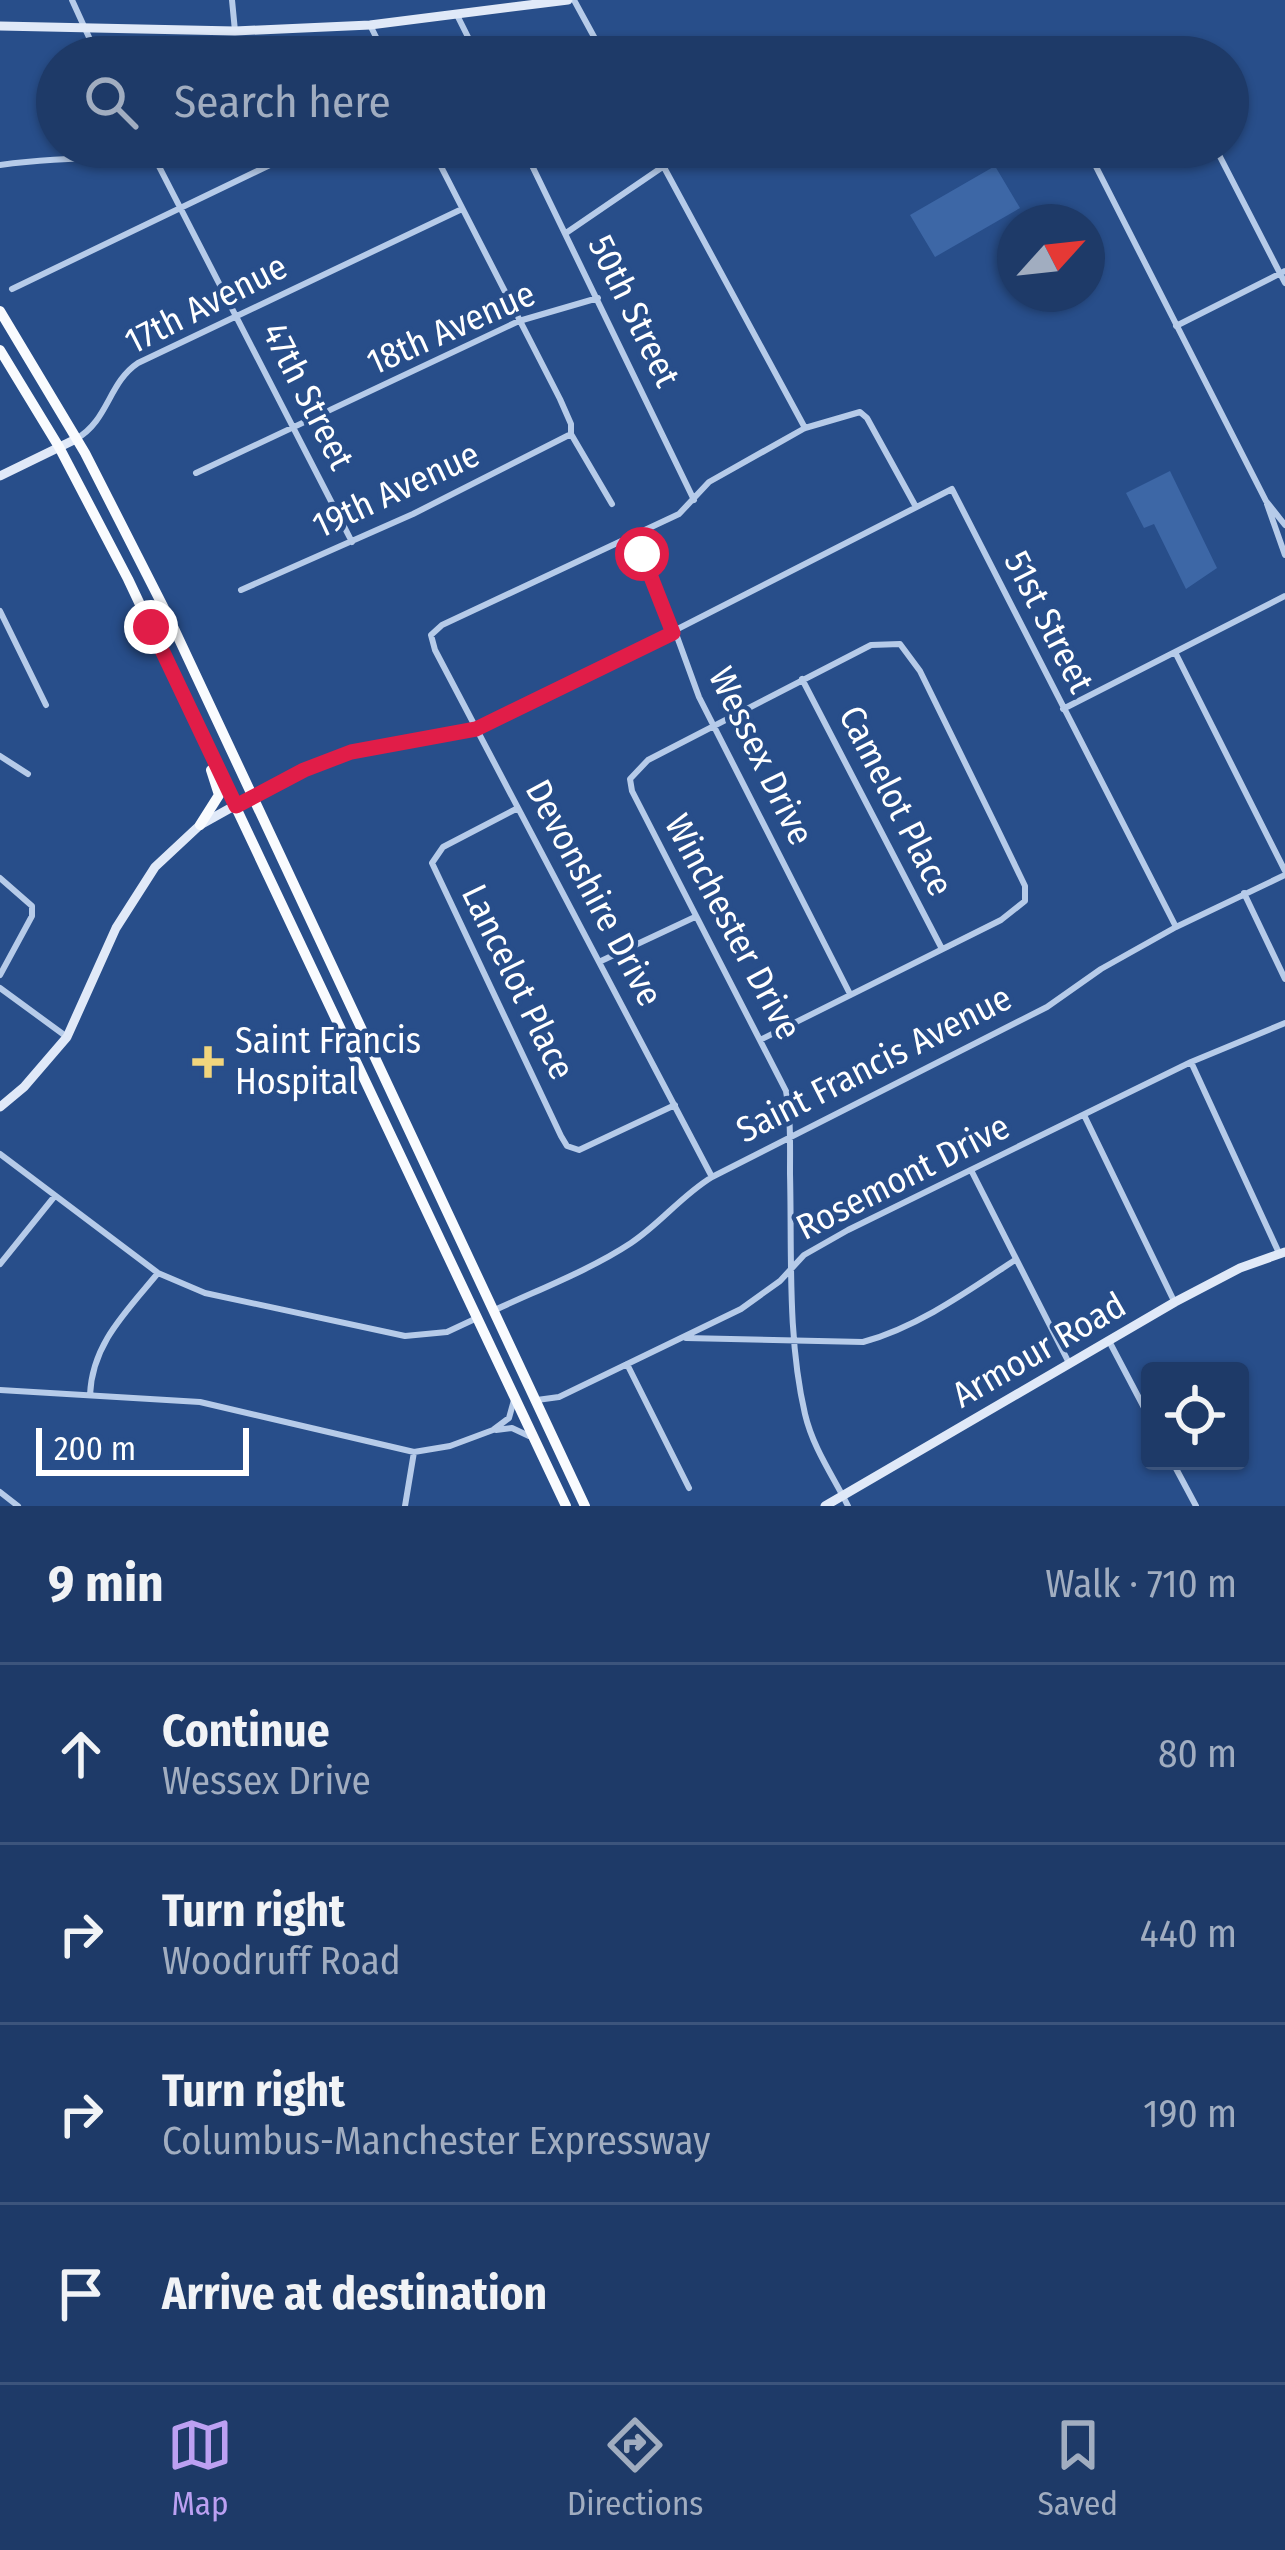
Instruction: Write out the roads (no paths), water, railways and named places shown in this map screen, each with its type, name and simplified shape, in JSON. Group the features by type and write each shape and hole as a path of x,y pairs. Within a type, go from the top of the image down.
{"main road":[{"path":"0,311 76,439 170,620 585,1506"},
{"path":"0,350 59,447 121,564 566,1506"},
{"path":"200,825 219,795 205,757 207,744"},
{"path":"326,1000 340,1001 365,1048 375,1057"}],"street":[{"path":"72,0 86,36"},
{"path":"232,0 236,31"},
{"path":"0,26 236,31 370,25 571,0 592,36"},
{"path":"457,15 468,36"},
{"path":"370,25 376,36"},
{"path":"0,165 36,162"},
{"name":"47th Street","path":"160,168 352,542"},
{"path":"12,289 262,168"},
{"path":"442,168 560,400 571,434 612,505"},
{"name":"50th Street","path":"534,168 694,500"},
{"path":"566,233 661,168"},
{"path":"665,168 805,428"},
{"path":"1097,168 1266,501 1285,555"},
{"path":"1226,168 1285,283"},
{"name":"17th Avenue","path":"0,476 76,439 98,423 130,369 462,209"},
{"path":"1176,326 1282,272"},
{"name":"18th Avenue","path":"196,473 519,321 598,298"},
{"path":"0,1107 25,1087 67,1036 126,908 155,867 200,825 351,752 476,729 916,507 860,412 805,428 710,482 680,514 632,538"},
{"name":"19th Avenue","path":"241,590 352,542 571,434"},
{"name":"51st Street","path":"916,507 952,489 1176,927"},
{"path":"1266,501 1285,525"},
{"name":"Wessex Drive","path":"632,538 714,727 850,994"},
{"name":"Devonshire Drive","path":"632,538 442,625 431,635 712,1177"},
{"path":"1064,710 1285,596"},
{"path":"0,610 46,705"},
{"path":"714,727 861,650 887,641 900,644 910,654 1025,886 1025,901 996,923 760,1040"},
{"path":"1174,652 1285,873"},
{"name":"Camelot Place","path":"802,679 941,948"},
{"name":"Winchester Drive","path":"714,727 636,769 630,779 786,1091 790,1137"},
{"path":"0,756 28,774"},
{"name":"Lancelot Place","path":"518,808 442,847 432,863 562,1136 574,1151 675,1105"},
{"name":"Saint Francis Avenue","path":"495,1310 627,1246 712,1177 1047,1006 1176,927 1285,873"},
{"path":"0,878 32,906 24,933 0,975"},
{"path":"1244,893 1285,979"},
{"path":"601,961 695,916"},
{"path":"0,988 67,1036"},
{"name":"Rosemont Drive","path":"537,1400 559,1397 762,1296 826,1241 1191,1062 1285,1023"},
{"path":"1191,1062 1282,1252"},
{"path":"1084,1115 1175,1302"},
{"path":"790,1137 792,1266 805,1418 846,1501"},
{"path":"0,1154 158,1273 205,1293 405,1336 447,1332 477,1318"},
{"path":"971,1170 1069,1363"},
{"path":"0,1264 53,1197"},
{"name":"Armour Road","path":"825,1506 846,1501 1175,1302 1282,1252"},
{"path":"682,1339 863,1342 953,1301 1015,1260"},
{"path":"90,1395 97,1354 158,1273"},
{"path":"1109,1340 1141,1401"},
{"path":"627,1364 689,1488"},
{"path":"0,1390 200,1402 414,1452 451,1446 493,1430 512,1428 532,1437"},
{"name":"Rosemont Drive","path":"543,1414 559,1397"},
{"path":"493,1430 509,1418 514,1398"},
{"path":"405,1506 414,1452"},
{"path":"1177,1470 1196,1506"},
{"path":"0,1492 18,1506"}],"place":[{"name":"Saint Francis Hospital","path":"208,1062"}]}
